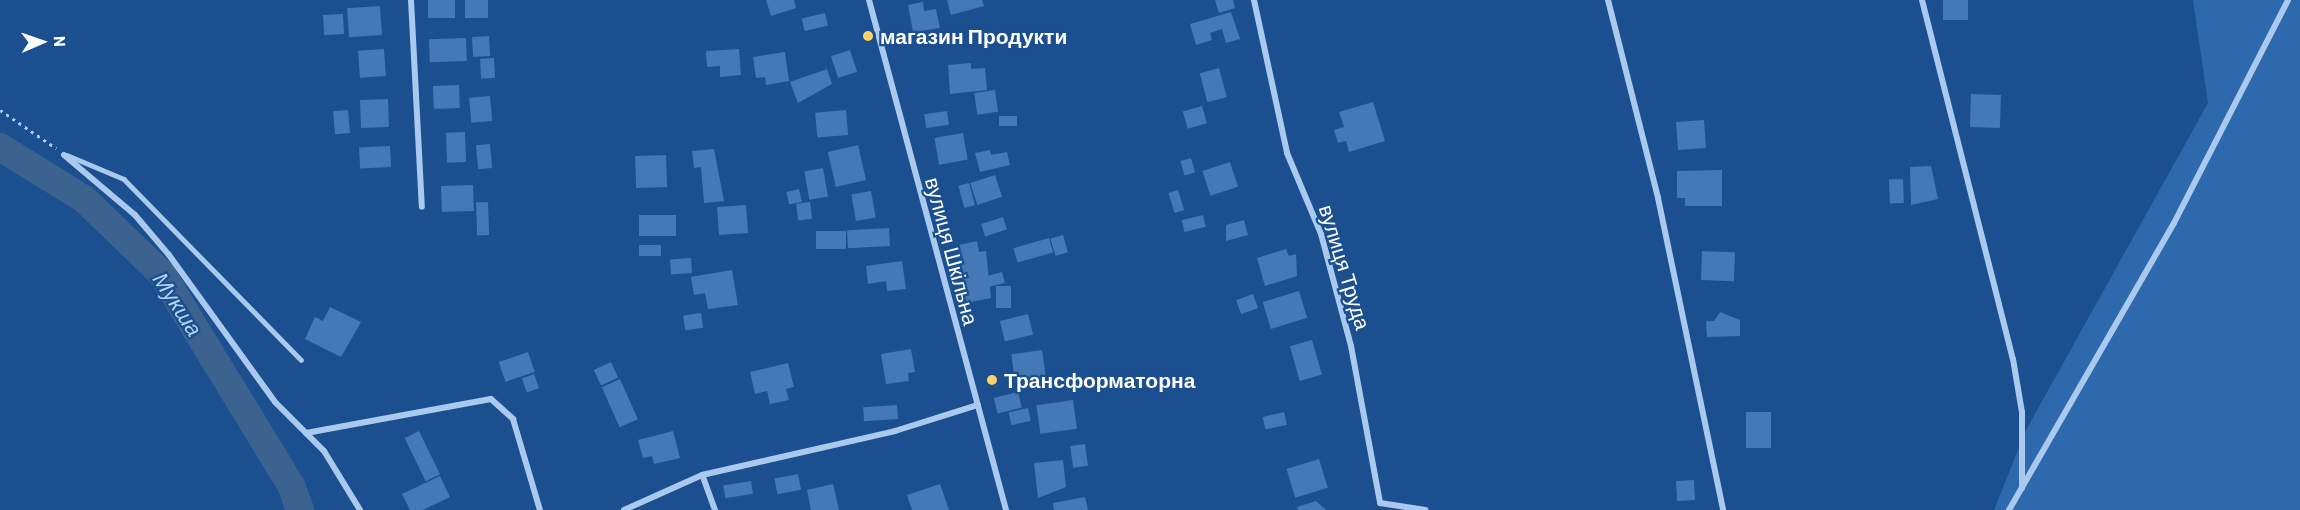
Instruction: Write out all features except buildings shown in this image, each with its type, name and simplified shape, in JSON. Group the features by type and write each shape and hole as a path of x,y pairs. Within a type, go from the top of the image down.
{"street":[{"path":"411,0 422,207"},
{"name":"вулиця Шкільна","path":"869,0 1006,510"},
{"name":"вулиця Труда","path":"1254,0 1287,153 1322,234 1351,346 1379,506 1425,510"},
{"path":"1608,0 1658,198 1723,510"},
{"path":"1922,0 2013,359 2022,412 2022,491"},
{"path":"2009,510 2022,491 2174,222 2288,0"},
{"path":"64,155 135,215 205,301 275,402 306,433 348,483 360,510"},
{"path":"306,433 491,399 513,419 540,510"},
{"path":"624,510 702,475 885,434 978,405"},
{"path":"702,475 715,510"}],"lane":[{"path":"64,155 124,179 301,360"}],"path":[{"path":"0,110 64,155"}],"shaded area":[{"path":"2193,0 2300,0 2300,510 1994,510 2026,430 2208,103"}],"waterway":[{"name":"Мукша","path":"0,147 84,199 162,274 291,485 300,510"}],"place":[{"name":"магазин Продукти","path":"868,36"},
{"name":"Трансформаторна","path":"992,380"}]}
